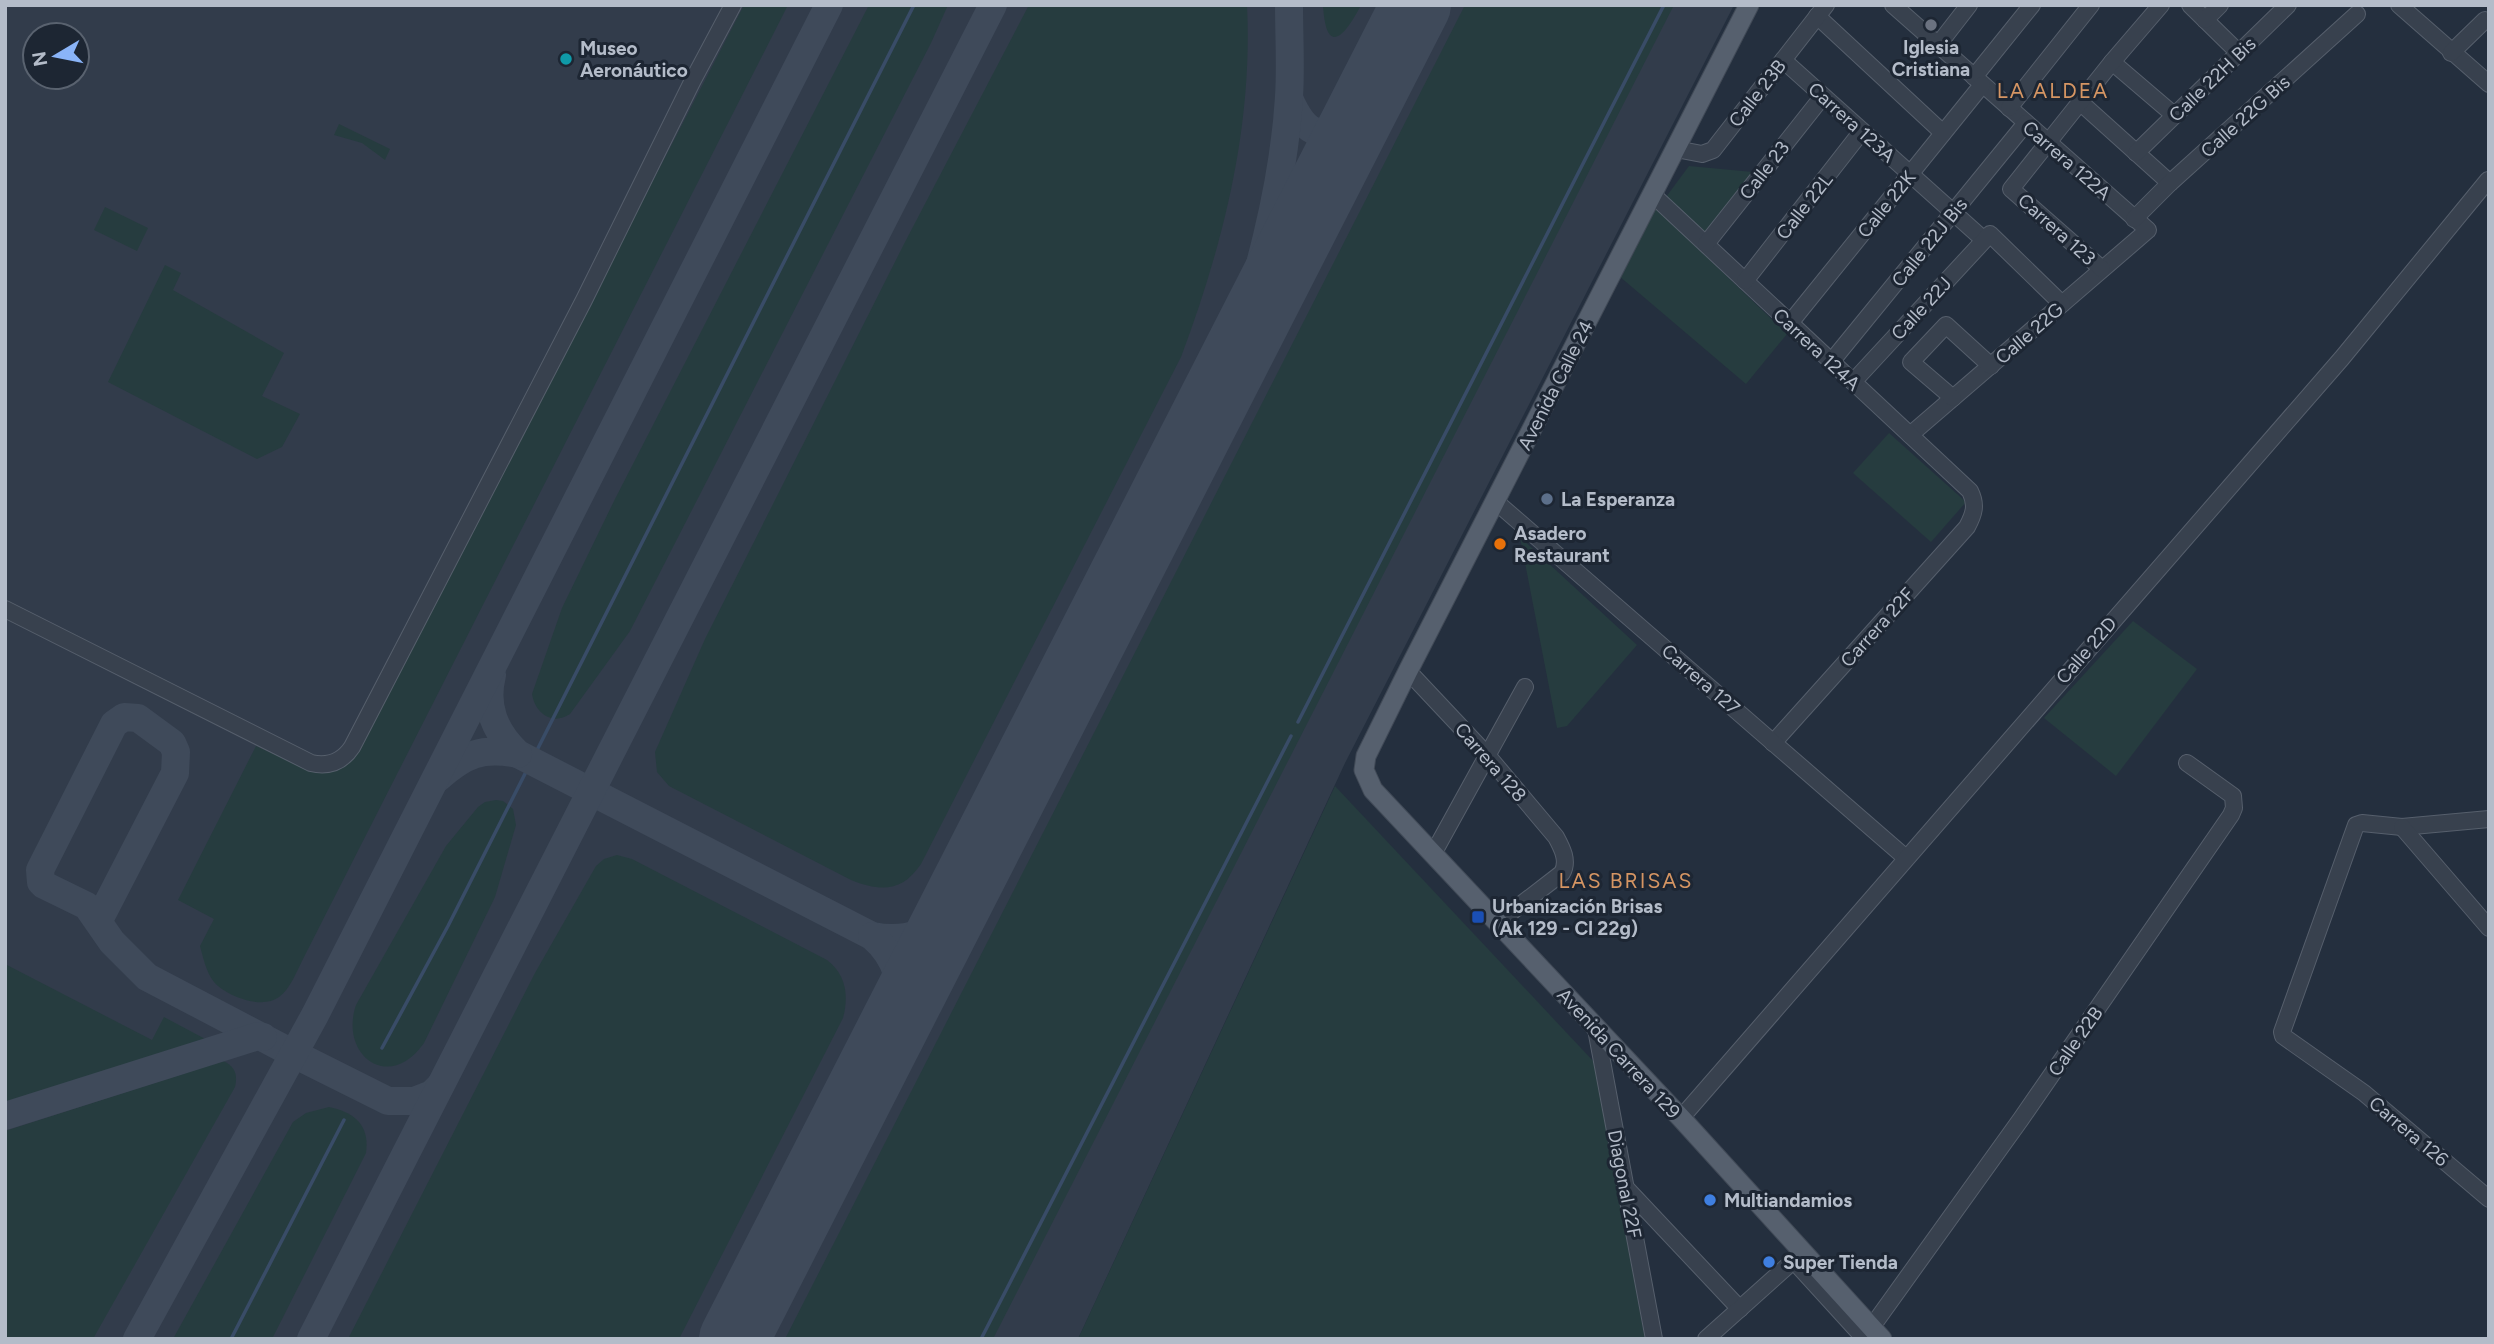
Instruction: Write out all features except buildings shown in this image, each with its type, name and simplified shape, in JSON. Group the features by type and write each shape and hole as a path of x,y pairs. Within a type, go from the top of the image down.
{"main road":[{"name":"Avenida Calle 24","path":"1363,765 1408,671 1749,5"},
{"name":"Avenida Carrera 129","path":"1363,765 1373,790 1681,1118 1798,1257 1873,1335"}],"street":[{"path":"6,611 311,763 324,765 343,758 352,747 471,519 733,5"},
{"name":"Carrera 122A","path":"1893,5 2148,230"},
{"path":"1938,46 1969,5"},
{"name":"Calle 22K","path":"1790,323 1943,133 2032,5"},
{"path":"2009,108 2091,5"},
{"path":"2048,143 2161,5"},
{"path":"2190,5 2239,52"},
{"path":"2205,20 2220,5"},
{"name":"Calle 22H Bis","path":"2136,153 2288,5"},
{"path":"2409,9 2451,53 2488,82"},
{"path":"1822,11 1943,133"},
{"name":"Calle 23B","path":"1676,149 1702,154 1713,150 1822,11"},
{"name":"Calle 22G Bis","path":"2134,219 2170,183 2357,14"},
{"path":"2451,53 2485,20"},
{"name":"Carrera 123A","path":"1783,60 1953,212 1987,237 2062,304"},
{"path":"2112,62 2174,115"},
{"name":"Calle 23","path":"1706,244 1823,96"},
{"path":"2080,102 2170,183"},
{"name":"Calle 22J Bis","path":"1831,362 2026,123"},
{"name":"Calle 22L","path":"1745,281 1863,131"},
{"name":"Carrera 123","path":"2048,143 2011,189 2102,270"},
{"name":"Calle 22D","path":"1681,1118 2342,358 2488,180"},
{"name":"Carrera 124A","path":"1653,194 1970,491 1975,508"},
{"name":"Calle 22G","path":"1910,435 2148,230"},
{"name":"Calle 22J","path":"1853,382 1987,237"},
{"path":"1953,398 1911,362 1946,325 1991,366"},
{"name":"Carrera 127","path":"1495,501 1906,858"},
{"name":"Carrera 22F","path":"1773,743 1967,527 1975,508"},
{"name":"Carrera 128","path":"1408,671 1488,755 1556,837 1565,858 1566,865 1562,873 1497,923"},
{"path":"1433,854 1525,687"},
{"name":"Calle 22B","path":"1873,1335 2231,815 2234,808 2233,796 2187,763"},
{"path":"2402,827 2489,819"},
{"name":"Carrera 126","path":"2402,827 2362,822 2354,828 2283,1028 2283,1036 2364,1093 2489,1199"},
{"path":"2402,827 2489,928"},
{"name":"Diagonal 22F","path":"1596,1029 1654,1339"},
{"path":"1626,1188 1740,1309"},
{"path":"1706,1339 1798,1257"}],"shaded area":[{"path":"5,5 1734,5 1345,763 1078,1339 5,1339"}],"green space":[{"path":"744,5 788,5 295,976 283,994 272,1001 254,1002 227,992 211,978 200,946 214,919 178,900 256,746 309,770 357,752"},
{"path":"869,5 948,5 630,631 570,714 557,719 545,716 537,707 532,694 562,608 615,499"},
{"path":"1029,5 1247,5 1248,51 1240,140 1222,229 1181,357 921,864 898,885 881,888 851,880 669,786 657,772 655,752 705,639 904,244"},
{"path":"1323,5 1361,5 1349,26 1337,37 1328,32"},
{"path":"1465,5 1674,5 993,1339 785,1339"},
{"path":"339,124 390,149 385,160 362,143 334,135"},
{"path":"1689,166 1753,172 1706,234 1666,197"},
{"path":"105,207 148,228 137,251 94,230"},
{"path":"1656,208 1787,334 1746,384 1619,276"},
{"path":"165,265 181,273 173,290 284,353 262,396 300,414 282,447 257,459 108,382"},
{"path":"1889,433 1966,502 1931,542 1853,473"},
{"path":"1520,537 1637,645 1567,726 1557,728"},
{"path":"2133,621 2197,669 2116,776 2044,718"},
{"path":"1335,786 1595,1063 1645,1339 1078,1339"},
{"path":"503,801 513,809 516,825 495,897 424,1043 410,1058 396,1065 383,1066 370,1062 355,1039 353,1023 356,1005 446,846 478,807 485,802"},
{"path":"617,855 632,859 827,960 838,972 846,993 843,1018 679,1339 348,1339 535,973 596,866 604,859"},
{"path":"5,964 152,1040 164,1017 209,1041 5,1108"},
{"path":"223,1061 235,1071 235,1087 93,1339 5,1339 5,1131"},
{"path":"329,1107 353,1116 363,1127 367,1143 366,1153 272,1339 173,1339 293,1122 306,1113"}],"waterway":[{"path":"382,1048 448,926 914,5"},
{"path":"1298,722 1664,5"},
{"path":"981,1339 1291,736"},
{"path":"231,1339 344,1120"}],"taxiway":[{"path":"137,1339 315,1015 829,5"},
{"path":"311,1339 993,5"},
{"path":"1227,375 1267,238 1281,168 1290,86 1289,5"},
{"path":"1289,98 1298,115 1316,132 1335,129 1367,101"},
{"path":"438,778 457,763 475,754 494,751 518,754 503,737 493,718 489,698 492,675"},
{"path":"99,920 175,773 176,752 172,743 138,718 124,717 114,724 40,870 41,882 87,906 112,942 147,977 294,1054 388,1101 414,1101 432,1094 440,1086"},
{"path":"518,754 872,936 897,938 917,934 954,909"},
{"path":"872,936 888,954 897,974 900,996 897,1020"},
{"path":"5,1116 258,1036 263,1037"}],"runway":[{"path":"734,1339 1416,5"}],"place":[{"name":"Iglesia Cristiana","path":"1931,25"},
{"name":"Museo Aeronáutico","path":"566,59"},
{"name":"La Esperanza","path":"1547,499"},
{"name":"Asadero Restaurant","path":"1500,544"},
{"name":"Urbanización Brisas (Ak 129 - Cl 22g)","path":"1478,917"},
{"name":"Multiandamios","path":"1710,1200"},
{"name":"Super Tienda","path":"1769,1262"}],"district":[{"name":"LA ALDEA","path":"2053,91"},
{"name":"LAS BRISAS","path":"1626,881"}]}
